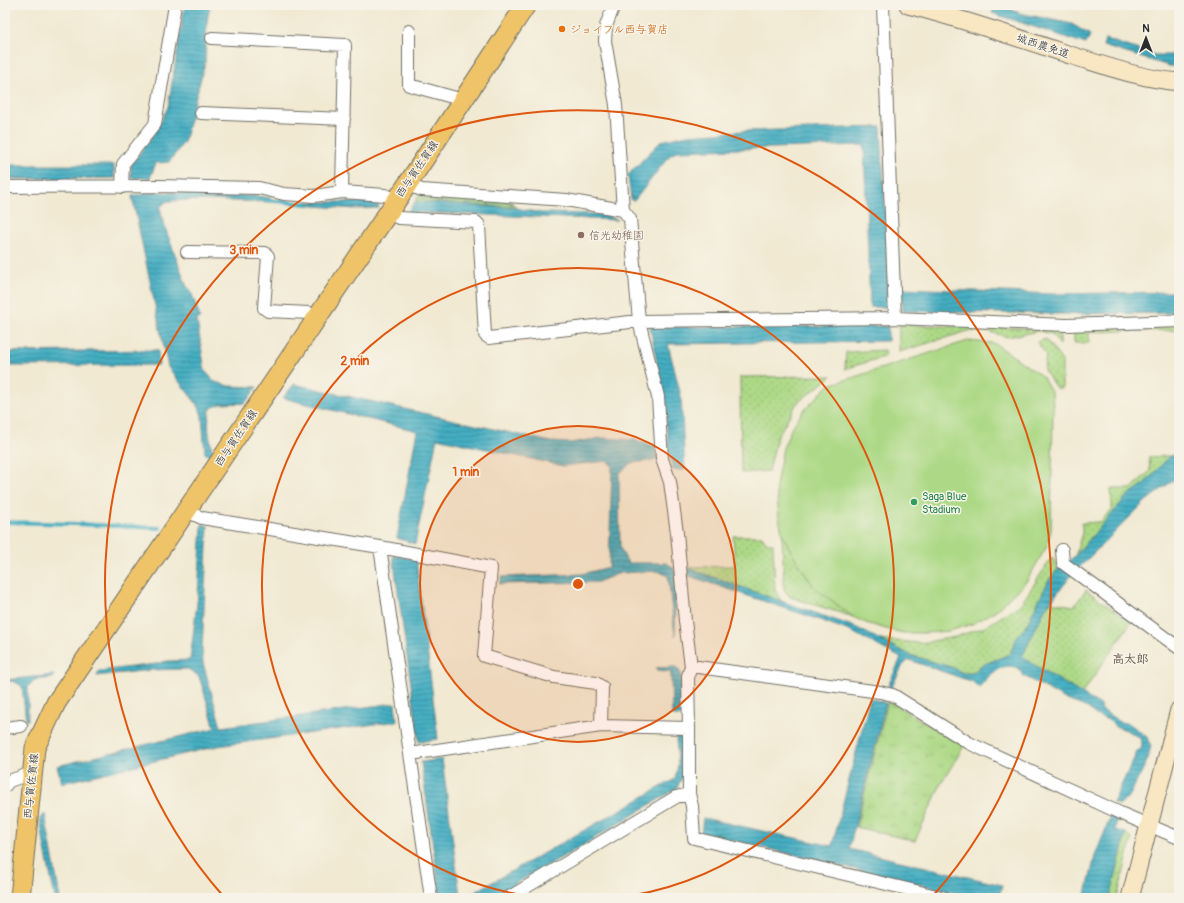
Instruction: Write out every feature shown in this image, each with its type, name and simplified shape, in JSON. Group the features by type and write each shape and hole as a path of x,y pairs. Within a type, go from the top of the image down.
{"main road":[{"name":"西与賀佐賀線","path":"20,898 35,748 56,702 398,200 526,5"}],"street":[{"path":"122,187 123,164 154,124 174,5"},
{"path":"614,5 606,26 605,42 616,105 623,210 630,219 640,321 658,397 662,459 670,482 677,533 684,621 691,666 688,676 690,794 694,838 945,898"},
{"path":"883,5 895,318"},
{"name":"城西農免道","path":"908,5 946,15 1113,68 1160,81 1179,82"},
{"path":"409,31 409,86 464,100"},
{"path":"212,38 345,45 342,192"},
{"path":"201,113 344,119"},
{"path":"5,187 259,188 284,194 314,196 342,192 385,195 398,200 422,190 566,200 623,210"},
{"path":"398,200 399,218 476,222 479,225 485,335 489,338 640,321 895,318 1067,325 1179,321"},
{"path":"186,252 265,253 268,256 264,308 268,311 309,314 318,317"},
{"path":"186,511 202,518 380,546 491,568 484,656 554,677 596,683 602,687 601,726"},
{"path":"380,546 431,898"},
{"path":"1062,550 1063,563 1179,648"},
{"path":"691,666 893,695 969,743 1120,813 1179,838"},
{"path":"1130,898 1179,710"},
{"path":"5,728 21,726"},
{"path":"410,754 601,726 690,728"},
{"path":"5,786 9,781 32,772"},
{"path":"508,898 676,797 690,794"}],"green space":[{"path":"419,194 511,201 516,208 415,202"},
{"path":"899,325 1060,329 1060,345 1052,334 1039,331 1007,337 987,331 968,331 899,352"},
{"path":"1179,326 1179,330 1089,332 1089,343 1074,343 1074,328"},
{"path":"1046,339 1062,361 1062,388 1056,388 1044,370 1046,355 1037,342"},
{"name":"Saga Blue Stadium","path":"968,341 997,345 1043,377 1052,393 1051,530 1047,546 1026,582 994,612 972,624 949,631 903,633 866,623 853,617 814,587 791,551 782,533 776,486 783,448 792,427 804,410 829,385"},
{"path":"885,350 886,356 845,369 846,352"},
{"path":"832,376 797,403 777,437 769,471 741,473 740,377"},
{"path":"1170,456 1143,485 1128,495 1075,556 1082,533 1082,523 1100,522 1112,509 1111,489 1131,489 1150,471 1149,457"},
{"path":"782,533 791,551 814,587 853,617 790,597 784,589"},
{"path":"733,536 762,536 766,542 773,544 775,590 781,601 690,569 689,567 735,566"},
{"path":"1052,557 1058,569 1049,580 1025,628 1018,635 1010,654 980,666 974,673 963,673 951,667 910,655 881,640 921,643 955,637 985,627 1021,604"},
{"path":"1086,590 1131,622 1082,694 1022,657 1045,609 1051,602 1074,606"},
{"path":"888,701 964,746 941,784 915,841 856,827"},
{"path":"1126,833 1132,839 1117,898 1110,898"}],"water":[{"path":"185,5 210,5 207,21 205,63 184,142 169,162 156,163 150,178 131,178 131,165 156,131 168,107"},
{"path":"995,5 1002,5 1019,13 1072,24 1090,35 1086,44 992,13"},
{"path":"1105,39 1155,55 1170,55 1179,51 1179,67 1169,66 1103,46"},
{"path":"881,127 890,307 870,307 864,145 678,151 670,155 634,201 631,200 628,175 661,141 688,135 743,131"},
{"path":"5,165 114,165 114,178 5,179"},
{"path":"155,192 257,196 270,198 271,202 202,200 167,201 160,207 163,222 187,287 190,289 200,317 197,321 205,371 215,382 229,386 257,387 245,403 221,404 211,408 209,413 209,430 213,452 209,457 205,453 202,416 199,407 168,367 132,196"},
{"path":"302,202 378,202 379,208 355,209 302,205"},
{"path":"415,202 516,208 541,213 594,214 605,215 618,220 408,212"},
{"path":"901,288 1053,294 1179,292 1179,313 1055,314 903,311"},
{"path":"888,326 888,341 668,344 681,396 685,470 673,470 669,450 664,398 650,327"},
{"path":"158,350 159,365 5,366 5,352"},
{"path":"294,384 551,442 570,443 601,438 636,440 656,447 657,460 631,463 619,474 620,548 628,563 666,563 673,567 677,577 675,636 668,576 658,571 620,573 598,582 499,584 502,577 582,574 609,567 612,466 607,461 563,466 437,438 415,544 397,538 417,431 283,398"},
{"path":"1179,454 1179,476 1146,501 1070,577 1045,609 1022,657 1101,706 1101,709 1120,722 1130,724 1147,737 1151,746 1148,759 1130,795 1119,805 1113,803 1137,752 1142,747 1140,738 1115,726 1109,720 1096,715 1088,708 1067,700 1024,676 1018,668 1008,666 996,671 988,677 979,688 973,682 909,660 903,665 891,688 888,686 901,658 852,632 686,575 686,569 690,569 855,627 910,655 951,667 963,673 974,673 980,666 1010,654 1018,635 1025,628 1049,580 1058,569 1075,556 1128,495 1143,485 1170,456"},
{"path":"202,524 208,526 202,649 203,663 221,727 395,703 397,721 218,746 62,783 57,766 215,728 199,676 188,669 150,670 97,676 99,671 156,664 167,661 190,660 198,595"},
{"path":"393,556 416,559 438,739 419,742"},
{"path":"676,667 681,673 681,716 672,716 670,671 662,672 655,668"},
{"path":"54,675 53,678 34,680 28,687 28,720 26,721 22,686 13,681 5,682 5,680"},
{"path":"870,698 886,703 849,849 1002,885 999,898 977,898 701,833 703,818 832,846"},
{"path":"682,736 682,778 676,789 573,851 489,898 444,898 440,895 421,762 442,759 460,895 466,897 675,779 678,765 676,737"},
{"path":"45,814 60,898 55,898 44,844 40,818"},
{"path":"1111,816 1117,819 1115,830 1126,833 1110,898 1085,898 1095,856"}],"waterway":[{"path":"266,200 307,204"},
{"path":"5,522 160,528"}],"place":[{"name":"ジョイフル西与賀店","path":"562,29"},
{"name":"信光幼稚園","path":"581,235"},
{"name":"Saga Blue Stadium","path":"914,502"}],"district":[{"name":"高太郎","path":"1130,659"}]}
